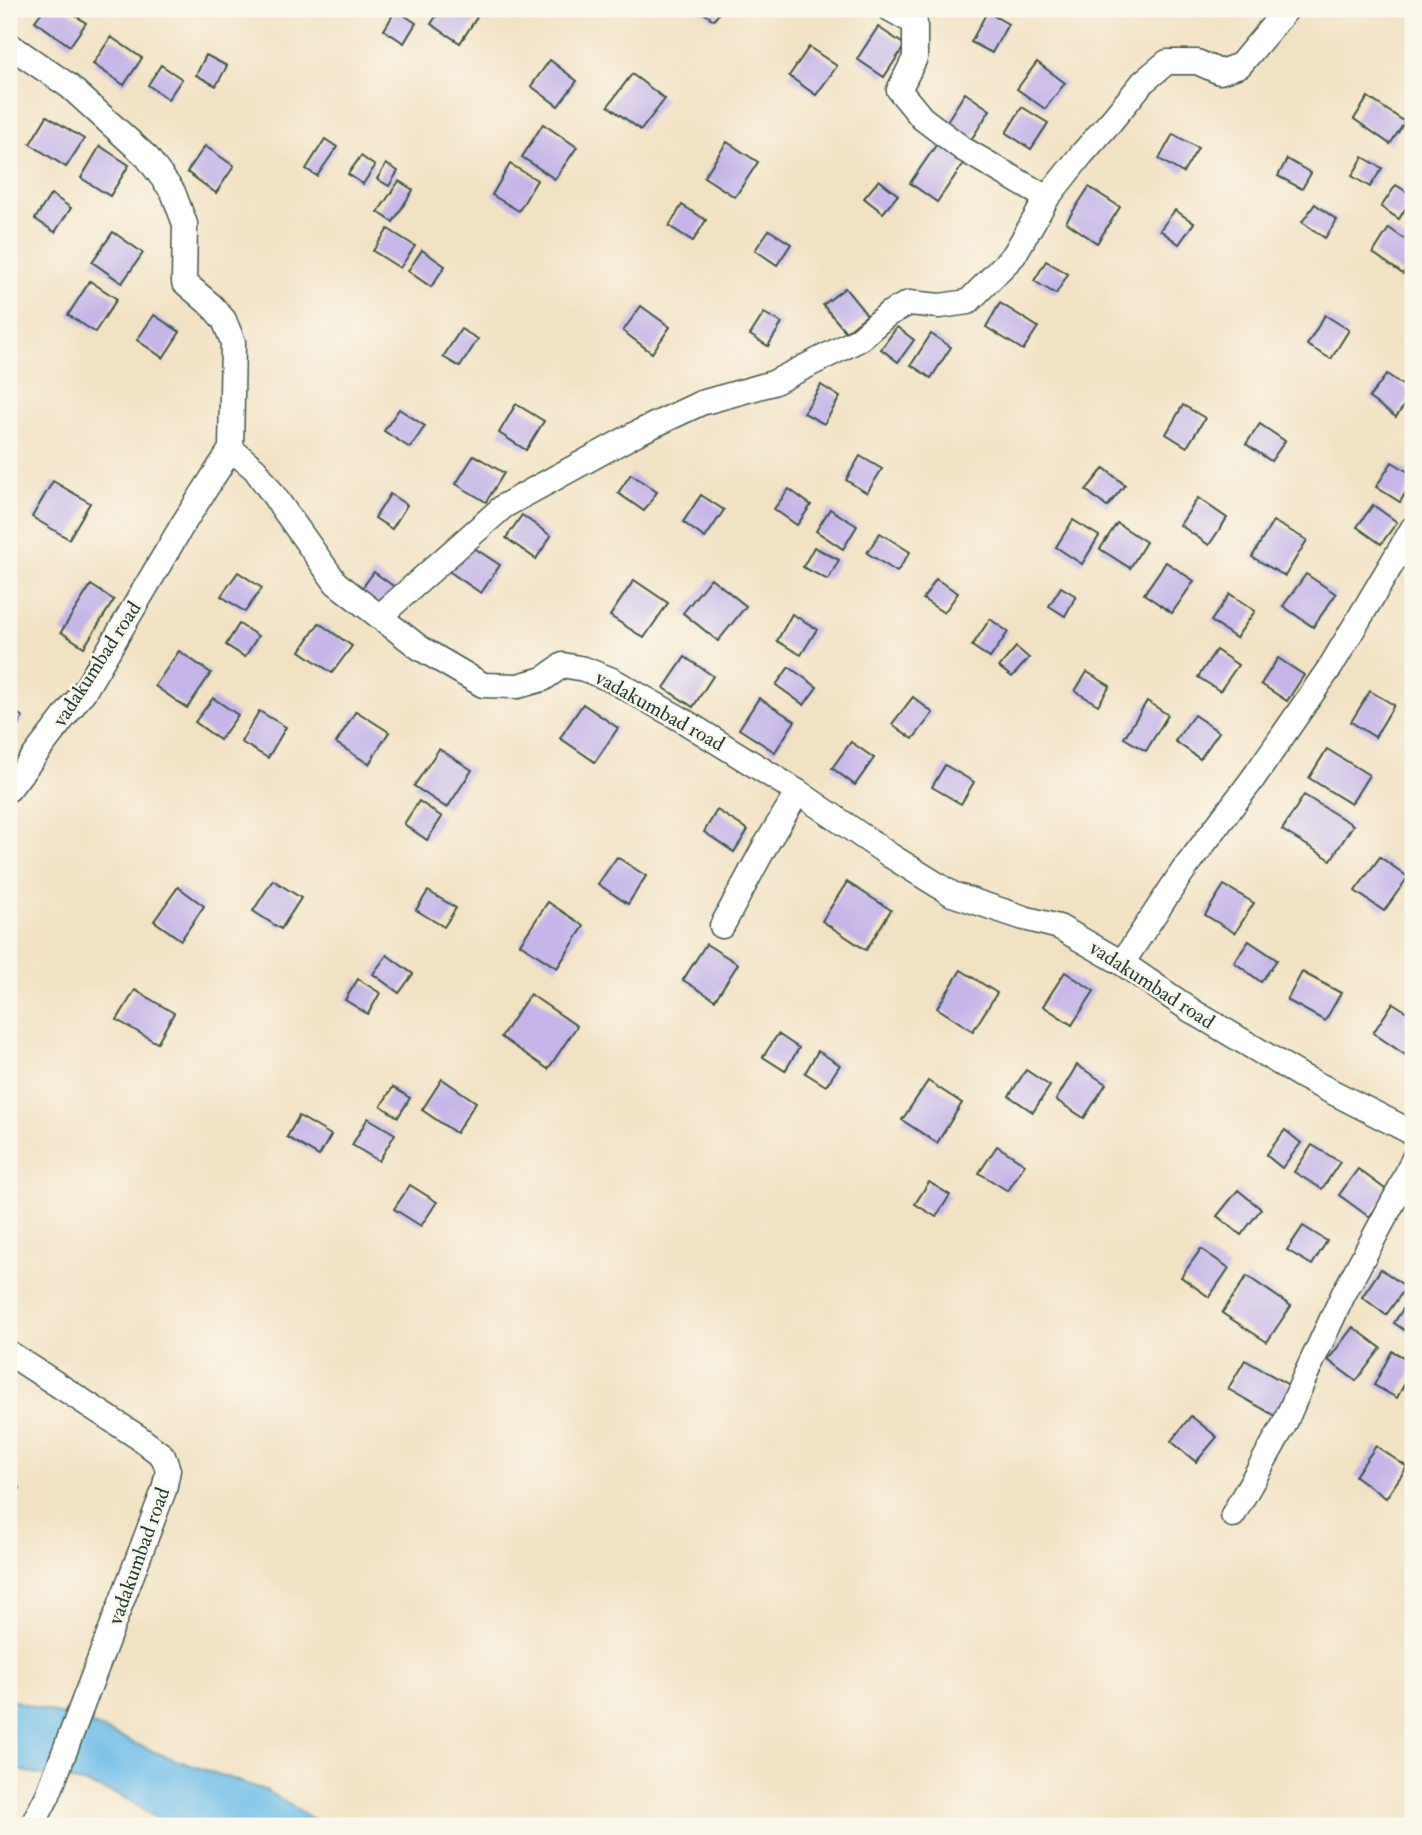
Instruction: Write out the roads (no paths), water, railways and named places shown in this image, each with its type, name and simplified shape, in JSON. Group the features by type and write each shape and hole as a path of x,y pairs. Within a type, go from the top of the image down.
{"street":[{"path":"890,9 915,23 915,58 899,90 922,118 963,149 1047,198"},
{"path":"380,616 504,506 637,433 701,402 773,383 858,340 888,314 909,303 940,306 968,302 1014,255 1047,198 1143,82 1167,62 1197,62 1220,72 1240,65 1287,9"},
{"path":"9,45 69,86 147,157 173,192 185,224 184,282 212,306 223,320 233,342 231,449"},
{"name":"vadakumbad road","path":"9,789 85,690 183,524 231,449 255,469 336,583 420,648 483,685 518,685 543,679 563,665 584,669 612,680 798,792 952,894 1059,927 1122,962 1192,1011 1303,1077 1413,1133"},
{"path":"1122,962 1183,871 1252,780 1331,666 1413,527"},
{"path":"722,926 798,792"},
{"path":"1233,1515 1284,1425 1344,1293 1413,1160"},
{"name":"vadakumbad road","path":"9,1353 138,1437 163,1456 168,1470 164,1490 119,1612 48,1795 32,1826"}],"water":[{"path":"9,1699 88,1723 164,1756 267,1791 324,1826 186,1826 156,1818 124,1797 83,1783 9,1766"}]}
